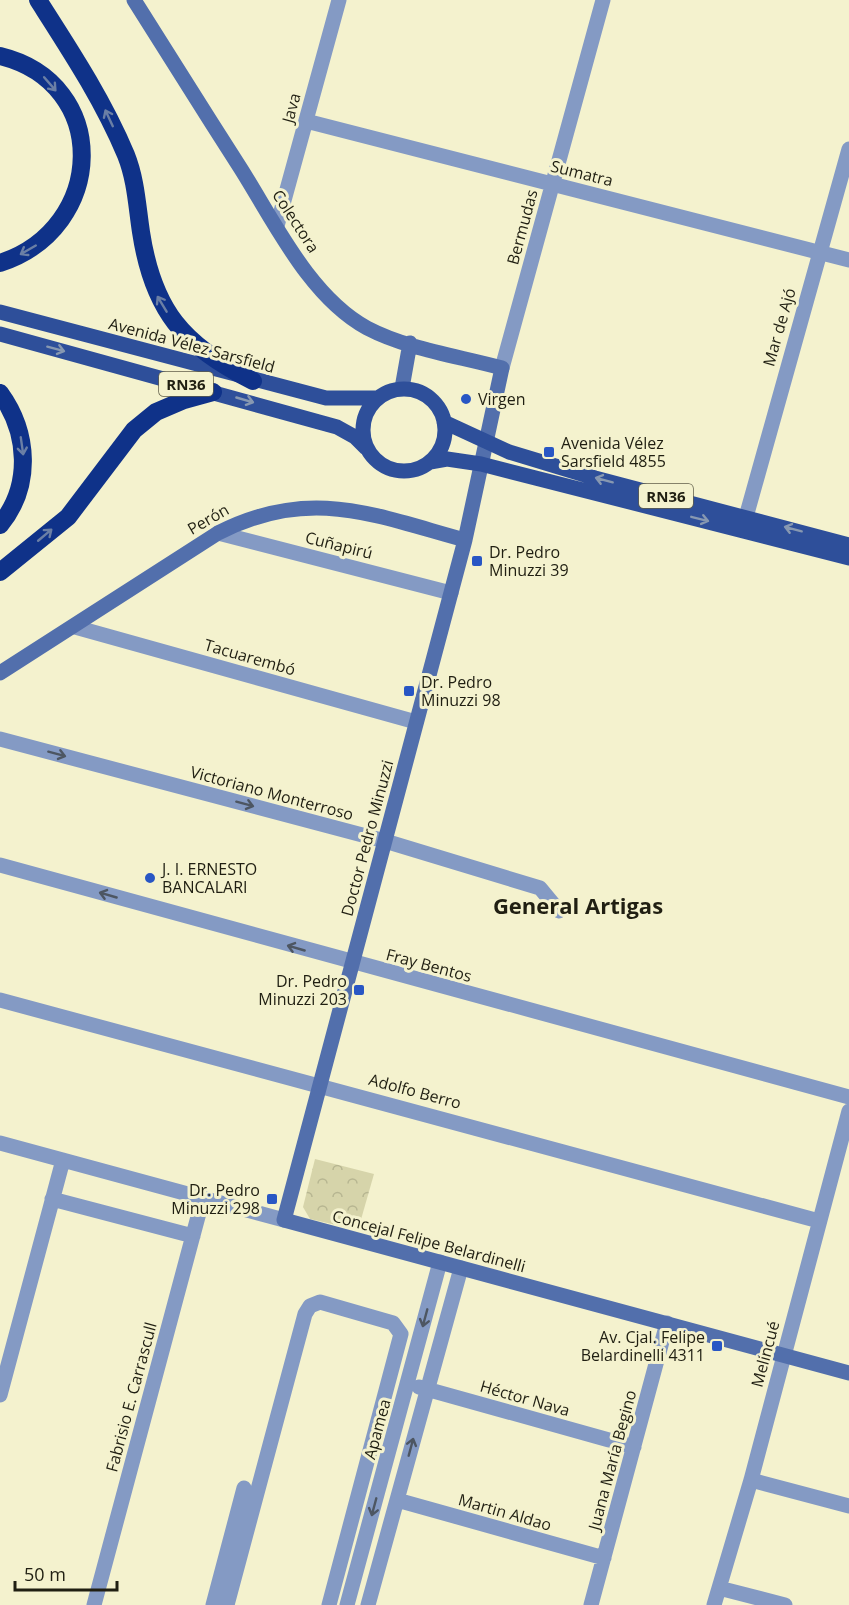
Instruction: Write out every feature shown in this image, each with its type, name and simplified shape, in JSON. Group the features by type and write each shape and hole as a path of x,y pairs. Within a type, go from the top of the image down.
{"highway":[{"path":"38,0 105,109 127,157 136,195 141,234 157,295 173,321 195,346 223,366 253,381"},
{"path":"0,56 42,74 60,95 76,126 82,162 76,192 61,221 36,246 0,263"},
{"path":"0,572 68,517 134,430 156,412 184,400 213,392"},
{"path":"0,393 19,428 24,461 18,495 0,525"}],"main road":[{"name":"Colectora","path":"135,0 311,278 337,307 368,328 410,344 502,368"},
{"name":"Avenida Vélez Sarsfield","path":"0,312 253,381 326,398 377,398"},
{"name":"RN36","path":"0,334 337,427 355,437 380,464 400,471 411,471 430,462 447,459 481,464 849,558"},
{"path":"410,344 402,388 427,395 441,412 444,422 443,444 430,462"},
{"name":"Bermudas","path":"481,464 502,368"},
{"name":"RN36","path":"377,398 386,392 402,388"},
{"path":"366,448 362,426 369,406 377,398"},
{"name":"RN36","path":"444,422 484,442 595,478 849,544"},
{"name":"Doctor Pedro Minuzzi","path":"284,1220 465,540 481,464"},
{"name":"Perón","path":"0,673 75,627 218,533 245,519 268,512 318,507 374,515 465,540"},
{"name":"Concejal Felipe Belardinelli","path":"284,1220 849,1373"}],"street":[{"name":"Java","path":"277,226 339,0"},
{"name":"Bermudas","path":"502,368 603,0"},
{"name":"Sumatra","path":"306,121 849,260"},
{"name":"Mar de Ajó","path":"746,516 849,149"},
{"name":"Cuñapirú","path":"218,533 451,593"},
{"name":"Tacuarembó","path":"75,627 416,722"},
{"name":"Victoriano Monterroso","path":"0,739 385,841 540,888 559,911"},
{"name":"Fray Bentos","path":"0,865 849,1097"},
{"name":"Adolfo Berro","path":"0,1000 320,1084 819,1221"},
{"name":"Melincué","path":"714,1605 751,1480 782,1355 849,1111"},
{"name":"Concejal Felipe Belardinelli","path":"0,1143 284,1220"},
{"path":"0,1395 63,1160"},
{"path":"52,1198 193,1236"},
{"name":"Fabrisio E. Carrascull","path":"94,1605 203,1198"},
{"name":"Apamea","path":"347,1605 440,1262"},
{"path":"368,1605 461,1268"},
{"path":"227,1605 305,1314 310,1306 320,1302 393,1323 401,1334 329,1605"},
{"name":"Juana María Begino","path":"591,1605 667,1323"},
{"name":"Héctor Nava","path":"408,1384 634,1447"},
{"path":"751,1480 849,1506"},
{"path":"213,1605 244,1488"},
{"name":"Martin Aldao","path":"397,1500 604,1558"},
{"path":"719,1587 785,1605"}],"green space":[{"path":"315,1159 374,1174 358,1230 310,1219 303,1207"}],"place":[{"name":"Virgen","path":"466,399"},
{"name":"Avenida Vélez Sarsfield 4855","path":"549,452"},
{"name":"Dr. Pedro Minuzzi 39","path":"477,561"},
{"name":"Dr. Pedro Minuzzi 98","path":"409,691"},
{"name":"J. I. ERNESTO BANCALARI","path":"150,878"},
{"name":"Dr. Pedro Minuzzi 203","path":"359,990"},
{"name":"Dr. Pedro Minuzzi 298","path":"272,1199"},
{"name":"Av. Cjal. Felipe Belardinelli 4311","path":"717,1346"}],"district":[{"name":"General Artigas","path":"578,905"}]}
